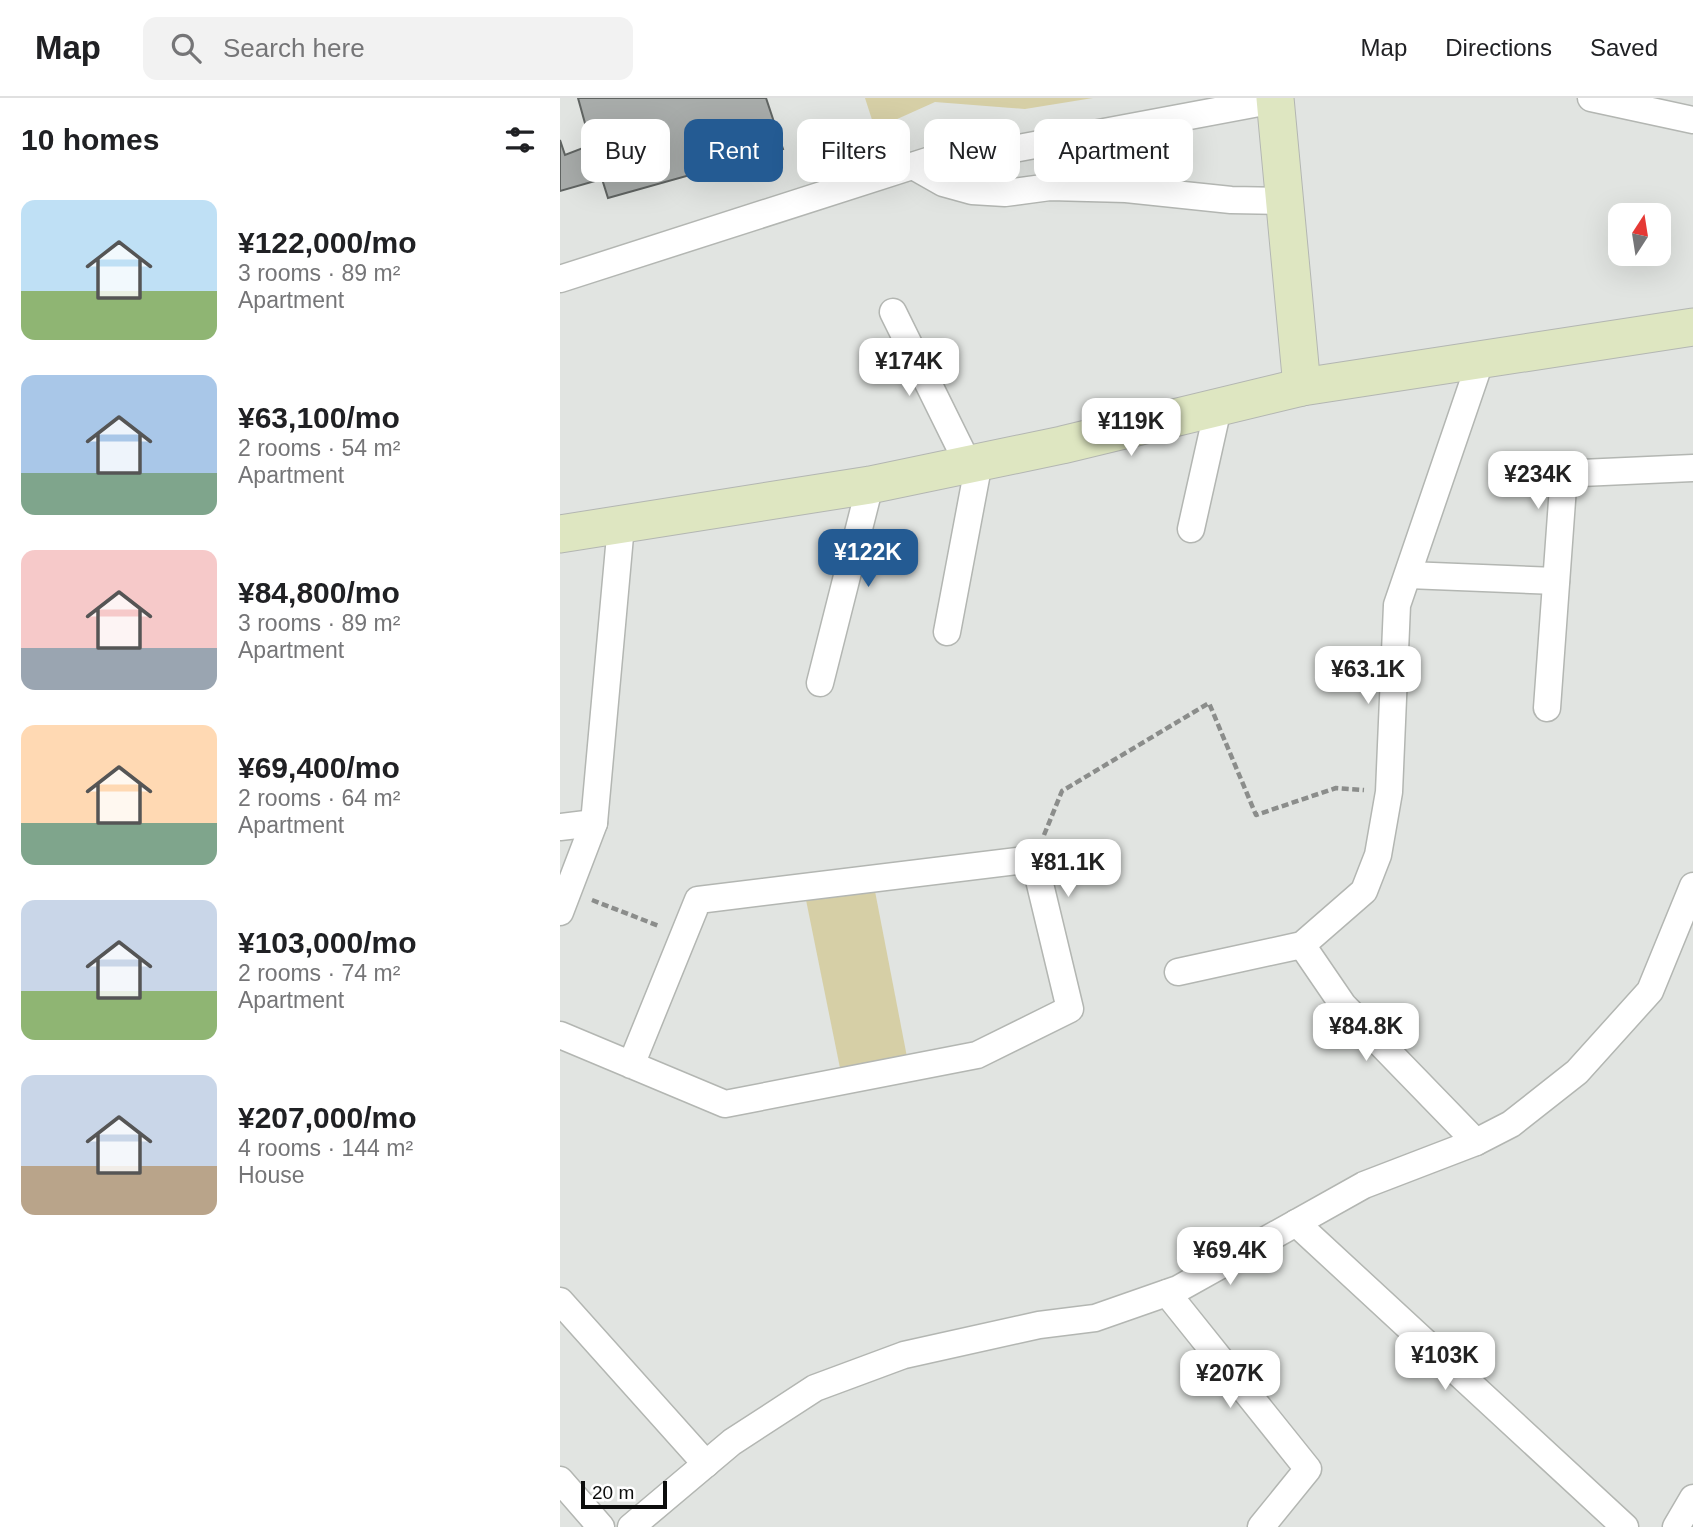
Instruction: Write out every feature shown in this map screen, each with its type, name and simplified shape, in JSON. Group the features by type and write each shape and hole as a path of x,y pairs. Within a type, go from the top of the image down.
{"street":[{"path":"1591,98 1693,120"},
{"path":"560,279 937,158 992,153 1275,99 1302,387"},
{"path":"914,166 943,183 972,191 1005,192 1050,187 1126,189 1231,200 1285,201"},
{"path":"892,312 974,463 947,632"},
{"path":"560,534 870,485 1302,387 1480,362 1693,327"},
{"path":"1178,972 1302,945 1364,891 1378,855 1389,792 1397,605 1480,362"},
{"path":"1191,529 1218,408"},
{"path":"1547,708 1563,487 1581,474 1693,468"},
{"path":"820,682 870,485"},
{"path":"564,901 594,823 621,525"},
{"path":"1408,575 1556,581"},
{"path":"560,827 594,823"},
{"path":"560,1035 631,1065 725,1104 977,1055 1070,1009 1034,859 698,900 631,1065"},
{"path":"631,1527 732,1442 815,1388 904,1355 1039,1325 1095,1318 1167,1293 1364,1185 1476,1142 1511,1124 1577,1072 1650,991 1693,886"},
{"path":"1302,945 1343,1005 1476,1142"},
{"path":"1296,1223 1625,1527"},
{"path":"1167,1293 1308,1469 1262,1527"},
{"path":"560,1301 706,1464"},
{"path":"560,1480 601,1527"},
{"path":"1676,1527 1693,1498"}],"path":[{"path":"1034,859 1062,791 1209,703 1255,815 1336,788 1389,792"},
{"path":"564,901 684,936"}],"shaded area":[{"path":"865,98 1093,98 1025,109 935,102 897,119 872,119"},
{"path":"874,886 907,1057 840,1068 805,895"}],"building":[{"path":"578,98 766,98 773,119 684,119 684,177 670,181 670,119 584,119"},
{"path":"560,140 565,155 581,149 581,182 592,182 560,191"},
{"path":"603,182 665,182 608,198"}]}
